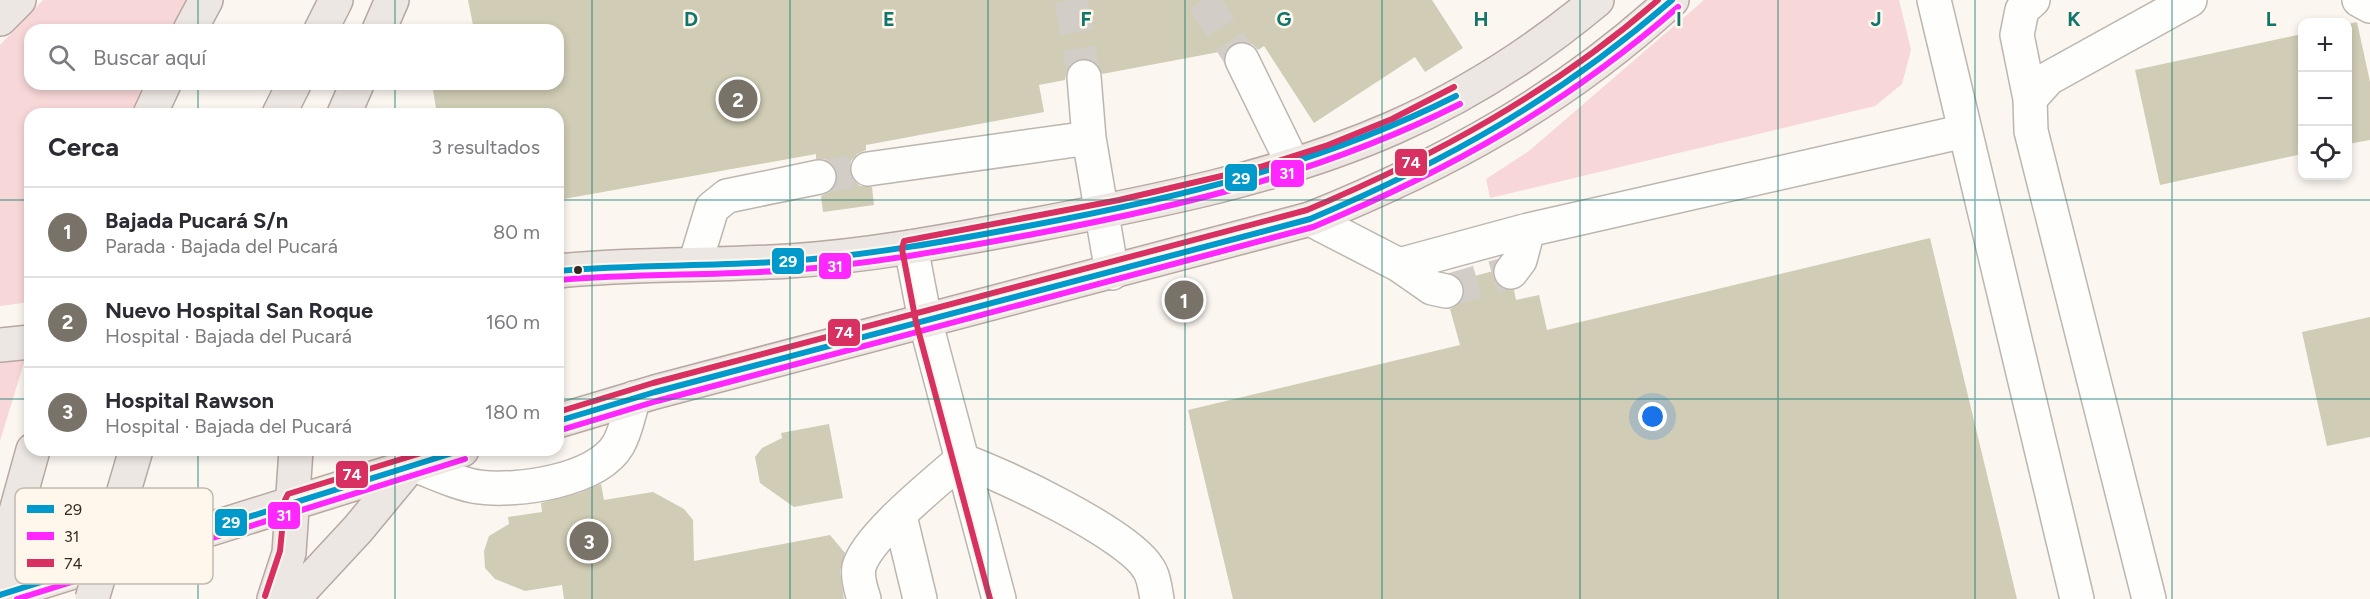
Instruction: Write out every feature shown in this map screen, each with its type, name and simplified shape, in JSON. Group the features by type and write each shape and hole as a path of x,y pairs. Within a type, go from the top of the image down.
{"main road":[{"path":"0,19 19,0"},
{"path":"193,24 206,0"},
{"path":"324,24 336,0"},
{"path":"382,24 392,0"},
{"path":"564,271 788,261 911,247 1167,198 1293,164 1394,128 1455,96 1552,37 1597,0"},
{"path":"564,419 633,398 1310,219 1382,190 1474,143 1591,69 1672,0"},
{"path":"153,108 161,90"},
{"path":"282,108 291,90"},
{"path":"347,108 354,90"},
{"path":"0,345 24,343"},
{"path":"22,488 31,456"},
{"path":"125,488 134,456"},
{"path":"274,599 289,553 296,456"},
{"path":"213,527 443,456"},
{"path":"293,599 412,466"},
{"path":"0,569 15,515"},
{"path":"0,595 34,584"},
{"path":"92,599 96,584"}],"street":[{"path":"1934,0 2077,599"},
{"path":"2033,0 2022,10 2017,34 2030,99 2031,131 2149,599"},
{"path":"2030,99 2049,78 2190,0"},
{"path":"2359,0 2370,6"},
{"path":"1242,60 1293,164"},
{"path":"1084,77 1089,138 1112,273"},
{"path":"1399,265 1528,230 1965,131"},
{"path":"868,169 1089,138"},
{"path":"695,264 712,208 727,196 819,177"},
{"path":"1310,219 1399,265 1432,288 1446,291"},
{"path":"1511,272 1520,260 1528,230"},
{"path":"911,247 926,320 999,599"},
{"path":"412,466 484,487 520,487 564,477 595,467 610,455 619,444 633,398"},
{"path":"864,599 859,568 870,546 962,460"},
{"path":"962,460 995,471 1125,543 1150,570 1157,599"},
{"path":"900,516 920,599"}],"shaded area":[{"path":"43,0 187,0 175,24 24,24 24,90 142,90 134,108 24,108 24,303 0,306 0,45"},
{"path":"1704,0 1899,0 1911,50 1902,84 1875,106 1490,198 1486,179 1529,151"},
{"path":"24,356 0,441 0,361"}],"building":[{"path":"468,0 1432,0 1463,48 1425,72 1415,57 1314,123 1264,46 1258,50 1252,44 1243,41 1233,43 1227,49 1223,59 1219,52 1102,74 1093,60 1082,58 1067,68 1065,80 1039,85 1044,112 866,145 866,150 857,154 851,161 849,171 853,180 860,186 872,187 874,205 823,212 821,196 832,191 837,183 837,174 833,164 825,159 816,159 816,154 564,199 564,108 436,108 433,90 564,90 564,24 473,24"},
{"path":"2357,22 2370,82 2370,140 2352,143 2352,72 2352,23"},
{"path":"2298,35 2298,155 2160,185 2135,70"},
{"path":"1930,238 2017,599 1233,599 1188,410 1460,345 1450,309 1459,304 1464,295 1460,280 1493,271 1499,287 1514,290 1516,300 1539,295 1547,330"},
{"path":"2370,317 2370,437 2327,446 2302,332"},
{"path":"829,424 843,498 794,507 760,483 755,457 762,448 782,438 781,433"},
{"path":"601,484 604,500 653,492 684,509 693,520 694,561 830,535 845,553 840,571 844,599 564,599 562,585 525,591 495,579 485,568 484,551 489,536 509,524 508,517 542,512 541,503 580,493"}],"tunnel":[{"path":"1071,0 1084,77"},
{"path":"1203,0 1242,60"},
{"path":"819,177 868,169"},
{"path":"1446,291 1511,272"}],"transit line":[{"name":"74","path":"564,410 653,383 1307,210 1447,144 1535,93 1577,64 1658,0"},
{"name":"29","path":"564,419 655,392 1310,219 1408,174 1500,124 1587,67 1672,0"},
{"name":"31","path":"564,429 657,401 1313,227 1413,182 1505,132 1592,75 1678,7"},
{"name":"74","path":"990,599 916,322 902,249 904,241 1119,200 1260,167 1328,145 1392,119 1454,87"},
{"name":"29","path":"564,271 760,263 819,258 998,232 1139,204 1247,176 1352,141 1456,96"},
{"name":"31","path":"564,280 762,272 854,264 1039,233 1148,211 1254,184 1358,149 1460,104"},
{"name":"74","path":"265,596 280,551 285,500 288,494 412,456"},
{"name":"29","path":"213,528 443,456"},
{"name":"31","path":"213,538 465,459"},
{"name":"29","path":"0,595 35,584"},
{"name":"31","path":"17,599 65,584"}],"place":[{"name":"Nuevo Hospital San Roque","path":"738,99"},
{"name":"Bajada Pucará S/n","path":"1184,300"},
{"name":"Hospital Rawson","path":"589,541"}]}
